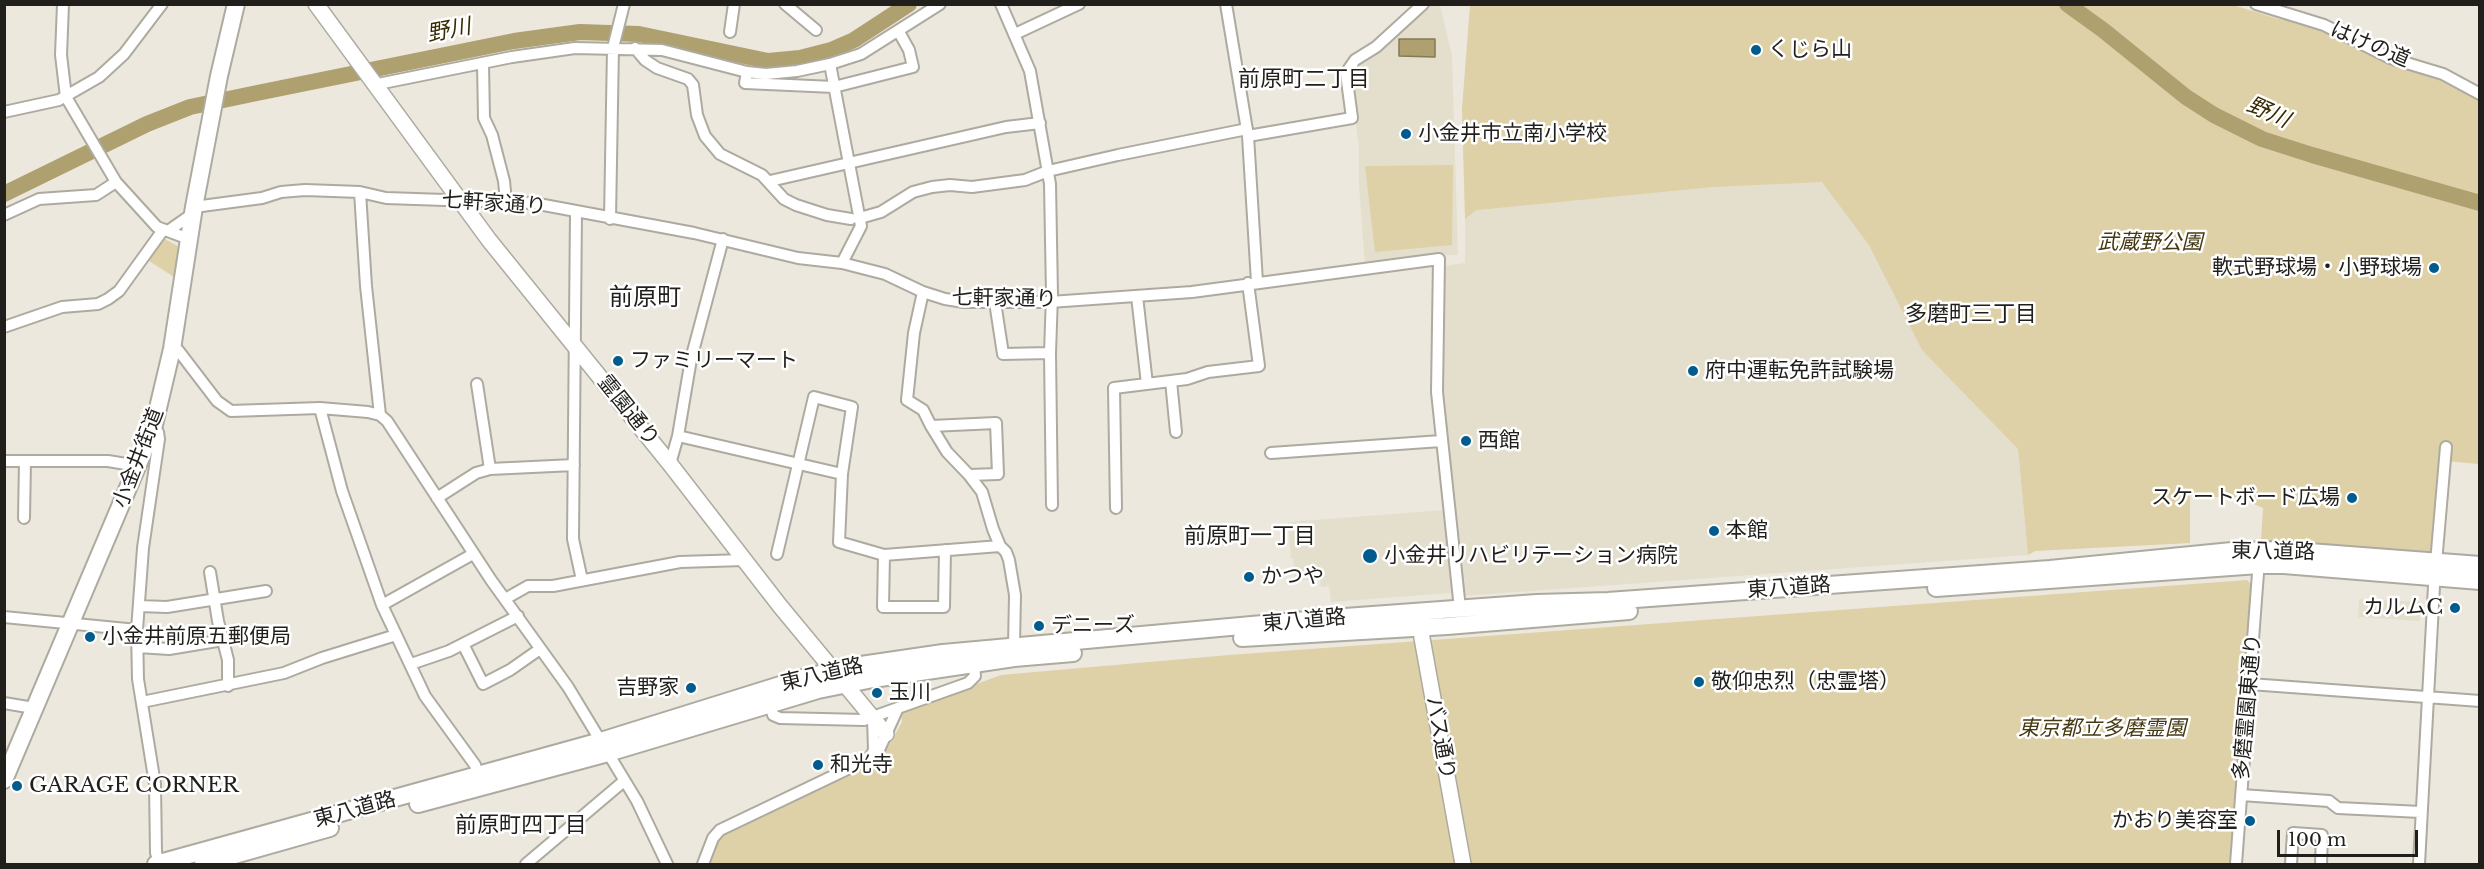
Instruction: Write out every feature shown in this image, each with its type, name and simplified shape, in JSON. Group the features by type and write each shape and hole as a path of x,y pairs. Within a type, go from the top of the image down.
{"main road":[{"name":"小金井街道","path":"4,780 153,429 172,349 193,213 219,76 236,4"},
{"name":"東八道路","path":"158,864 479,775 604,747 806,677 833,670 943,653 1318,619 1531,620 2259,557"},
{"name":"東八道路","path":"203,864 604,747 846,684 1014,658 1420,620 1457,609 1608,601 2050,569 2259,557 2284,565 2436,569 2480,565"},
{"name":"東八道路","path":"2436,569 2480,581"},
{"path":"1457,609 1454,614 1459,618 1488,616 1531,620"}],"street":[{"path":"63,4 61,55 66,97 116,182 148,219 165,231 189,239"},
{"path":"4,112 66,97 99,77 124,54 162,4"},
{"name":"霊園通り","path":"316,4 489,240 886,734"},
{"path":"730,32 734,4"},
{"path":"785,4 816,30"},
{"path":"374,85 575,48 662,50 747,72 766,74 797,71 861,54 940,4"},
{"path":"1001,4 1030,71 1048,171 1052,264 1050,302 1052,505"},
{"path":"1015,34 1079,4"},
{"path":"1116,508 1114,388 1259,366 1252,283 1247,133 1226,4"},
{"path":"635,48 645,60 657,68 688,79 693,85 697,115 705,136 720,154 770,181 784,198 796,205 826,216 856,218 880,212 913,192 932,187 950,185 972,187 1025,180 1048,171 1176,141 1352,118 1346,73 1355,60 1376,47 1423,4"},
{"name":"はけの道","path":"2256,4 2324,25 2390,58 2444,74 2480,94"},
{"path":"610,219 613,48 623,8"},
{"path":"747,72 745,83 834,87 913,67 909,50 899,32"},
{"path":"483,64 484,118 492,135 504,181 506,201"},
{"path":"830,64 849,163 856,218 861,226 842,263"},
{"path":"770,181 1002,128 1040,123"},
{"path":"4,215 39,199 96,195 116,182"},
{"name":"七軒家通り","path":"193,213 281,192 305,190 360,192 386,198 533,203 723,239 798,258 842,263 885,274 923,292 964,302 1050,302 1192,292 1439,259 1436,354 1441,441 1457,609"},
{"path":"360,192 366,286 380,414 387,421 473,554 568,687 637,801 667,864"},
{"path":"576,212 573,539 582,580"},
{"path":"4,327 62,307 98,304 108,299 119,291 165,231 193,213"},
{"path":"670,464 678,436 691,359 723,239"},
{"path":"923,292 914,333 907,400 923,410 947,452 982,492 990,523 1000,546 1006,552 1014,587 1014,646"},
{"path":"1137,296 1147,384"},
{"path":"994,302 1003,354 1050,353"},
{"path":"172,349 178,350 217,401 231,411 320,408 380,414"},
{"path":"1171,381 1176,432"},
{"path":"477,384 490,470"},
{"path":"777,554 814,396 852,407 842,474 839,542 884,555 1000,546"},
{"path":"320,408 342,491 382,605 425,696 475,765 479,775"},
{"path":"931,426 996,423 998,474 969,475"},
{"path":"153,429 158,432 159,439 143,548 137,630 138,679 155,783 158,864"},
{"path":"678,436 842,474"},
{"path":"1271,453 1441,441"},
{"path":"2419,864 2427,697 2446,447"},
{"path":"4,461 108,461 138,466"},
{"path":"24,518 25,461"},
{"path":"437,498 476,473 490,470 574,465"},
{"path":"884,555 883,607 944,607 945,550"},
{"path":"382,605 473,554"},
{"name":"多磨霊園東通り","path":"2236,864 2259,557"},
{"path":"505,599 528,586 553,586 693,560 744,560"},
{"path":"210,572 228,660 228,686"},
{"path":"139,606 167,607 266,591"},
{"path":"411,664 463,644 518,616"},
{"path":"4,617 137,630"},
{"name":"バス通り","path":"1420,620 1463,864"},
{"path":"142,702 284,673 322,658 396,635"},
{"path":"138,647 169,649 223,640"},
{"path":"463,644 483,684 510,670 540,650"},
{"path":"770,704 773,715 780,718 864,720 968,683 975,676 974,664"},
{"path":"2250,684 2480,701"},
{"path":"4,703 34,708"},
{"path":"704,864 713,838 720,830 871,758 878,752 897,710"},
{"path":"871,758 874,750 873,718"},
{"path":"526,864 624,781"},
{"path":"2241,795 2329,801 2338,808 2421,812"},
{"path":"2291,864 2293,833 2322,835 2320,864"},
{"path":"537,855 544,864"}],"shaded area":[{"name":"小金井市立南小学校","path":"1431,5 1440,5 1452,55 1458,255 1420,256 1365,264 1359,187 1359,147 1349,72"},
{"path":"1399,39 1435,39 1435,57 1399,56"},
{"name":"府中運転免許試験場","path":"1808,176 1832,186 1874,243 1928,352 2018,449 2028,555 1462,596 1441,390 1442,266 1465,263 1465,219 1496,197"},
{"name":"小金井リハビリテーション病院","path":"1444,510 1451,593 1331,602 1329,586 1321,587 1320,579 1295,581 1288,522"},
{"path":"2359,599 2421,602 2420,621 2358,617"}],"green space":[{"name":"武蔵野公園","path":"1470,5 2233,5 2275,18 2324,28 2354,48 2373,57 2447,79 2479,96 2479,464 2446,461 2433,558 2263,547 2261,541 2263,508 2249,502 2246,498 2190,496 2190,543 2035,551 2028,555 2018,449 1922,350 1869,245 1822,182 1713,187 1477,210 1465,219 1462,109"},
{"path":"1453,165 1452,245 1375,252 1365,166"},
{"path":"163,238 181,248 174,277 146,259"},
{"name":"東京都立多磨霊園","path":"2247,580 2253,586 2232,864 708,864 722,833 882,758 902,722 901,712 1001,675 1229,655"}],"waterway":[{"name":"野川","path":"4,194 147,124 190,107 514,41 580,32 639,34 768,61 800,58 831,50 854,40 909,4"},
{"name":"野川","path":"2067,4 2186,97 2214,115 2262,139 2480,203"}],"place":[{"name":"くじら山","path":"1756,50"},
{"name":"小金井市立南小学校","path":"1406,134"},
{"name":"軟式野球場・小野球場","path":"2434,268"},
{"name":"ファミリーマート","path":"618,361"},
{"name":"府中運転免許試験場","path":"1693,371"},
{"name":"西館","path":"1466,441"},
{"name":"スケートボード広場","path":"2352,498"},
{"name":"本館","path":"1714,531"},
{"name":"小金井リハビリテーション病院","path":"1370,556"},
{"name":"かつや","path":"1249,577"},
{"name":"カルムC","path":"2455,608"},
{"name":"デニーズ","path":"1039,626"},
{"name":"小金井前原五郵便局","path":"90,637"},
{"name":"敬仰忠烈（忠霊塔）","path":"1699,682"},
{"name":"吉野家","path":"691,688"},
{"name":"玉川","path":"877,693"},
{"name":"和光寺","path":"818,765"},
{"name":"GARAGE CORNER","path":"17,786"},
{"name":"かおり美容室","path":"2250,821"}],"district":[{"name":"前原町二丁目","path":"1304,80"},
{"name":"前原町","path":"645,298"},
{"name":"多磨町三丁目","path":"1971,315"},
{"name":"前原町一丁目","path":"1250,537"},
{"name":"前原町四丁目","path":"521,826"}]}
